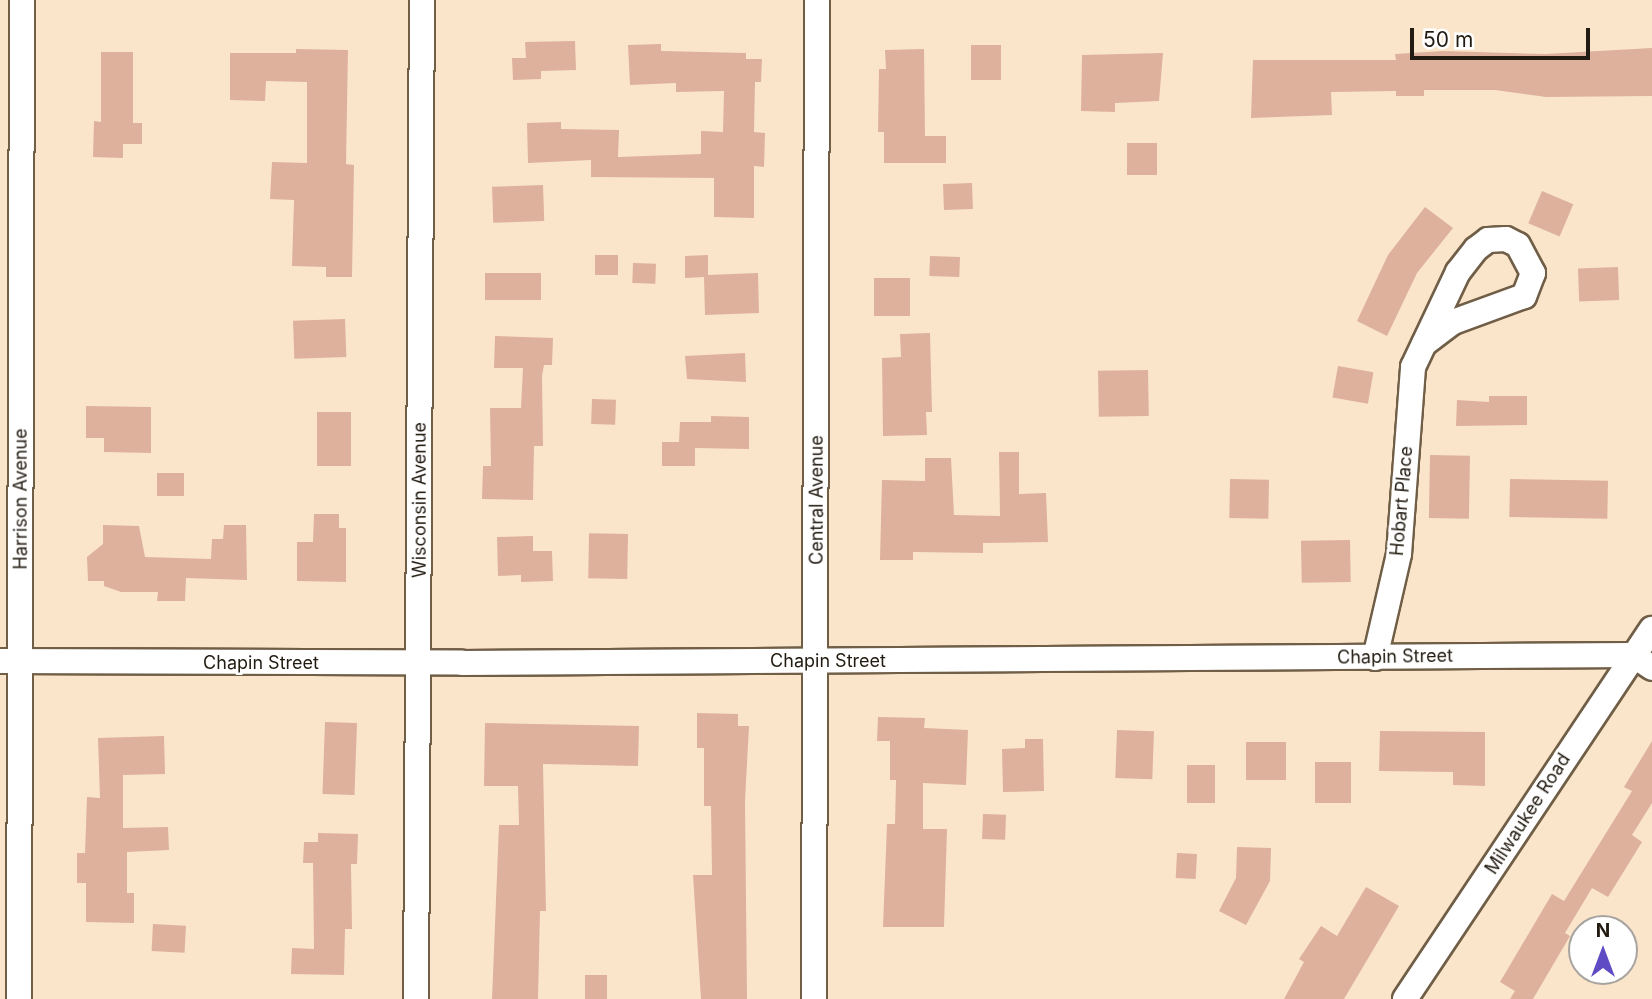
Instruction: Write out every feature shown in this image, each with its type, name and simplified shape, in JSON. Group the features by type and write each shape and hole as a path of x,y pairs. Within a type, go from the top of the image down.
{"street":[{"name":"Harrison Avenue","path":"19,999 10,661 22,0"},
{"name":"Wisconsin Avenue","path":"416,999 422,0"},
{"name":"Central Avenue","path":"814,999 817,0"},
{"name":"Hobart Place","path":"1375,658 1399,554 1413,367 1458,272 1476,249 1488,240 1506,239 1518,245 1533,272 1524,296 1453,322 1424,344"},
{"name":"Milwaukee Road","path":"1405,999 1642,661 1652,629"},
{"name":"Chapin Street","path":"10,661 419,663 1375,658 1642,661"}],"building":[{"path":"575,41 576,70 541,71 541,79 513,80 512,58 526,58 525,42"},
{"path":"661,44 661,51 746,53 746,59 762,59 761,82 755,82 754,132 765,133 764,167 754,166 754,218 714,217 714,178 591,177 591,160 528,163 527,123 561,122 561,129 619,130 618,157 701,154 701,131 723,132 724,91 676,92 676,83 630,85 628,45"},
{"path":"971,45 1001,45 1001,80 971,80"},
{"path":"1652,48 1652,96 1546,97 1495,90 1424,90 1424,96 1396,96 1396,91 1331,92 1332,115 1251,118 1253,60 1396,60 1395,54 1443,51 1545,54"},
{"path":"296,49 348,50 346,164 354,165 352,277 326,277 326,267 292,266 294,200 270,199 272,162 307,163 307,82 266,81 265,101 230,100 230,53 296,53"},
{"path":"924,49 925,136 946,136 946,163 884,163 884,132 878,132 879,69 886,69 885,50"},
{"path":"101,52 133,52 133,123 142,123 142,144 123,144 123,158 93,157 94,121 101,122"},
{"path":"1163,53 1159,101 1115,103 1115,112 1081,111 1082,55"},
{"path":"1127,143 1157,143 1157,175 1127,175"},
{"path":"972,183 973,209 944,210 943,184"},
{"path":"543,185 544,221 493,223 492,187"},
{"path":"1542,191 1573,204 1560,237 1528,223"},
{"path":"1425,207 1453,228 1417,273 1387,336 1357,321 1388,255"},
{"path":"595,255 618,255 618,275 595,275"},
{"path":"708,255 708,275 758,273 759,313 705,315 704,277 685,278 685,256"},
{"path":"930,256 960,257 959,277 929,276"},
{"path":"633,263 656,264 655,284 632,283"},
{"path":"1618,267 1619,300 1579,301 1578,268"},
{"path":"485,273 541,273 541,300 485,300"},
{"path":"874,278 910,278 910,316 874,316"},
{"path":"345,319 346,357 294,359 293,321"},
{"path":"930,333 932,412 926,412 927,435 883,436 882,358 901,357 900,334"},
{"path":"495,336 553,338 552,365 544,365 542,376 543,446 534,446 533,500 482,499 483,466 491,466 490,408 521,408 523,368 494,368"},
{"path":"745,353 746,382 687,379 685,356"},
{"path":"1338,366 1373,372 1368,404 1332,398"},
{"path":"1148,370 1149,416 1099,417 1098,371"},
{"path":"1489,396 1527,396 1527,425 1456,426 1457,400 1489,402"},
{"path":"592,399 616,400 615,425 591,424"},
{"path":"86,406 151,407 151,453 104,452 104,438 86,438"},
{"path":"317,412 351,412 351,466 317,466"},
{"path":"711,416 749,417 749,449 695,448 695,466 662,466 662,442 679,442 680,422 711,422"},
{"path":"999,452 1019,452 1019,494 1046,493 1048,542 983,543 983,553 913,552 913,560 880,560 882,480 925,481 925,458 951,458 954,515 1000,516"},
{"path":"1430,455 1470,456 1469,519 1429,518"},
{"path":"157,473 184,473 184,496 157,496"},
{"path":"1230,479 1269,480 1268,519 1229,518"},
{"path":"1510,479 1608,481 1607,519 1509,517"},
{"path":"314,514 339,514 339,528 346,528 346,582 297,581 297,542 313,542"},
{"path":"103,525 139,526 145,557 211,559 212,539 223,539 224,525 246,525 247,580 186,578 185,601 157,601 158,592 121,592 104,586 104,581 88,581 87,557 103,544"},
{"path":"589,533 628,534 627,579 588,578"},
{"path":"533,536 533,551 552,551 553,581 521,582 521,575 498,576 497,537"},
{"path":"1350,540 1351,582 1302,583 1301,541"},
{"path":"697,713 738,714 738,726 749,726 745,801 747,999 701,999 693,875 712,875 711,806 704,806 704,748 697,748"},
{"path":"878,717 925,718 924,728 968,730 966,785 923,783 923,829 947,829 944,927 883,927 887,824 895,824 896,780 890,780 890,741 877,741"},
{"path":"325,722 357,723 354,795 322,794"},
{"path":"485,723 639,726 638,766 543,764 546,911 540,911 538,999 492,999 499,825 519,825 518,786 484,786"},
{"path":"1117,730 1154,731 1152,779 1115,778"},
{"path":"1380,731 1485,732 1485,786 1453,785 1453,772 1379,771"},
{"path":"164,736 165,774 123,775 123,828 168,827 169,850 127,852 127,893 134,893 134,923 86,922 86,883 77,883 77,853 85,853 87,797 100,798 98,738"},
{"path":"1025,739 1043,739 1044,791 1003,792 1002,749 1025,748"},
{"path":"1652,741 1652,803 1632,835 1642,842 1608,897 1592,888 1576,915 1568,915 1568,928 1565,933 1568,939 1533,999 1510,999 1515,991 1500,982 1552,894 1564,901 1632,791 1624,787"},
{"path":"1246,742 1286,742 1286,780 1246,780"},
{"path":"1315,762 1351,762 1351,803 1315,803"},
{"path":"1187,765 1215,765 1215,803 1187,803"},
{"path":"983,814 1006,815 1005,840 982,839"},
{"path":"318,833 358,834 357,864 351,864 352,929 345,929 344,975 291,974 292,948 314,949 313,863 303,863 304,842 318,842"},
{"path":"1237,847 1271,848 1270,881 1246,925 1219,911 1236,878"},
{"path":"1177,853 1197,854 1196,879 1176,878"},
{"path":"1366,887 1399,906 1344,999 1284,999 1304,962 1299,959 1321,926 1337,936"},
{"path":"153,924 186,926 185,953 152,951"},
{"path":"585,975 607,975 607,999 585,999"}]}
